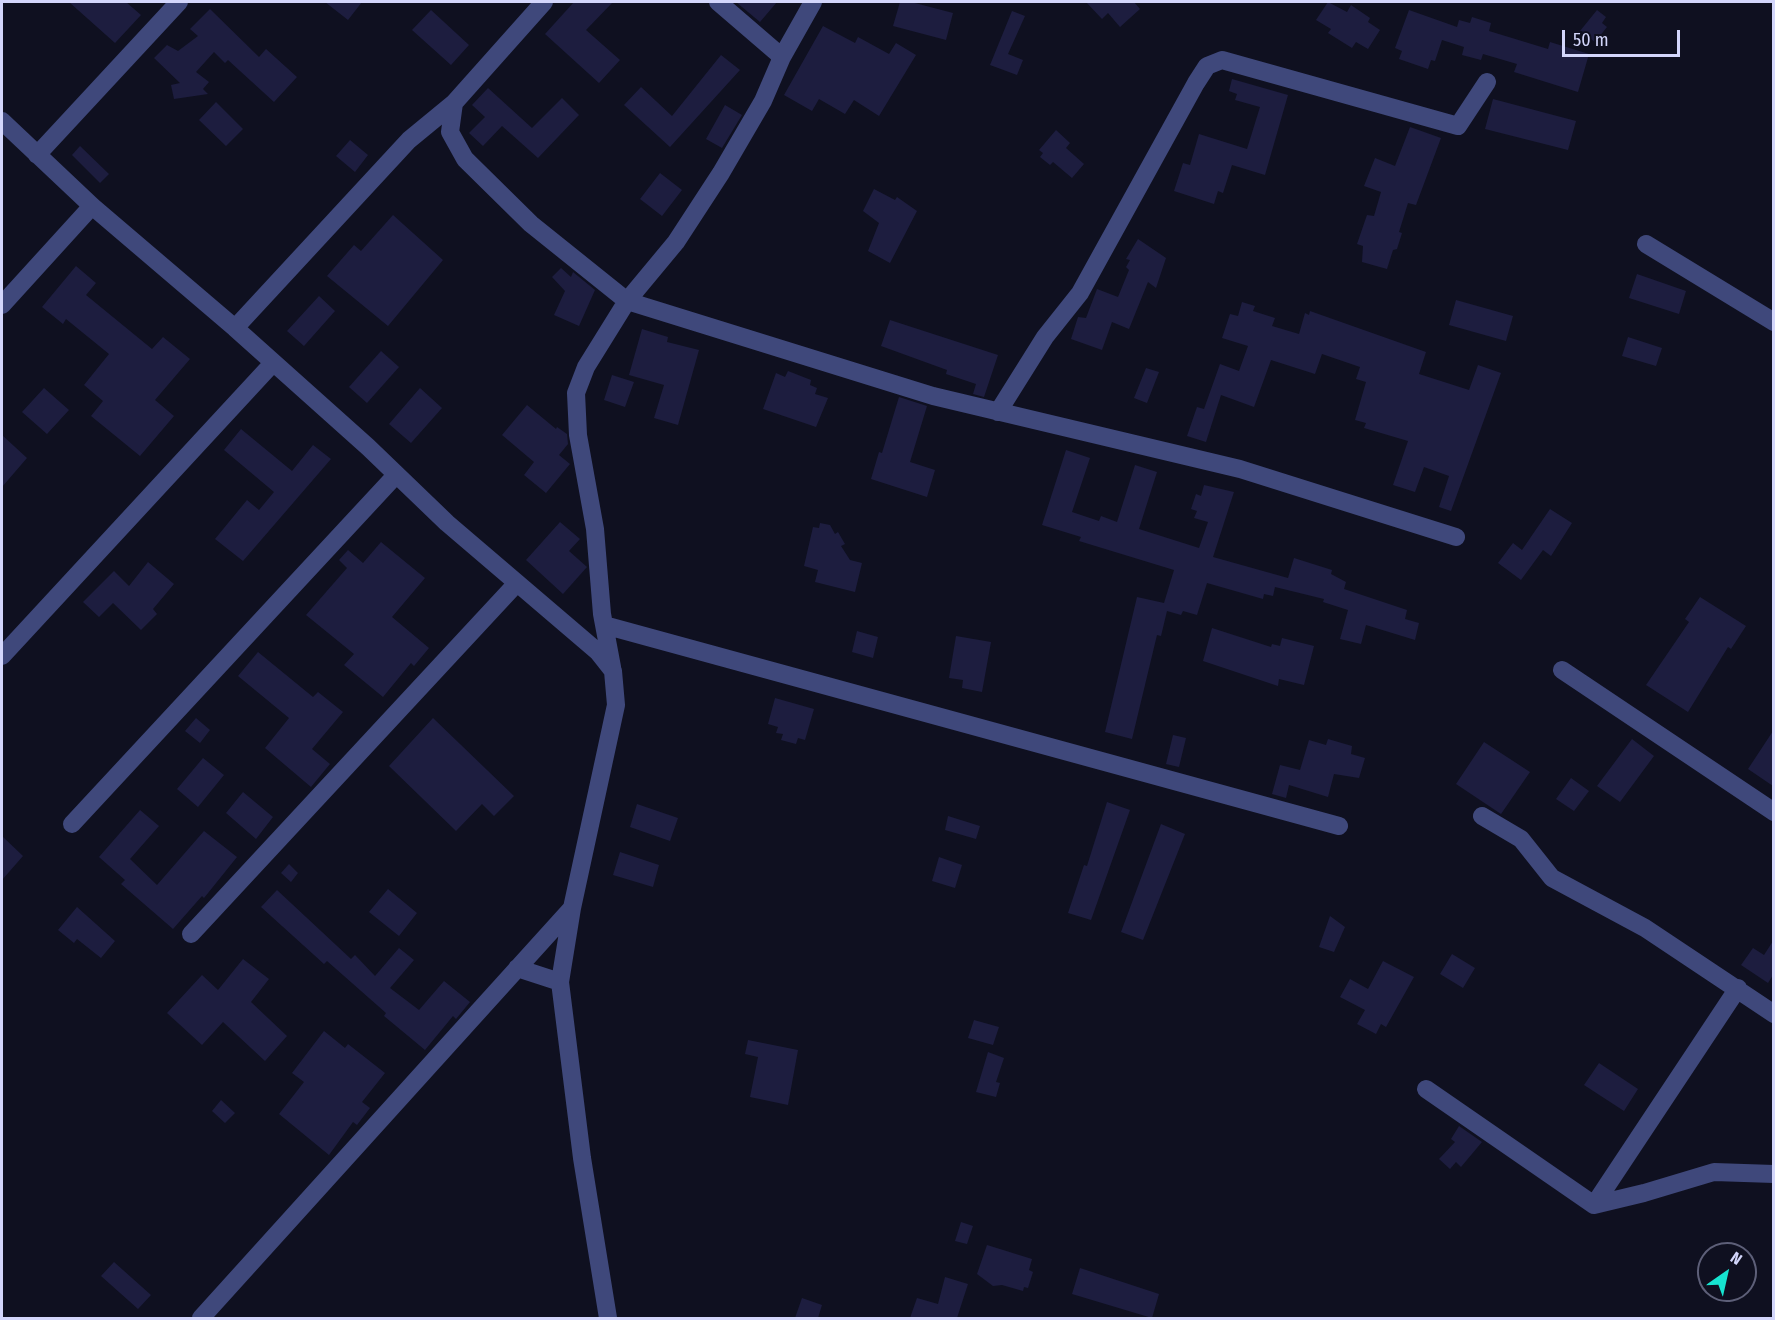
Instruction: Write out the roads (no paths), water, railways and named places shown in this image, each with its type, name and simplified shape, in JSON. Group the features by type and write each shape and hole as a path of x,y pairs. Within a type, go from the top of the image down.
{"street":[{"path":"37,155 179,2"},
{"path":"235,328 409,140 454,103 544,2"},
{"path":"718,2 782,57"},
{"path":"608,1318 582,1158 560,982 572,908 616,705 614,671 604,625 595,529 578,435 576,393 586,368 627,301 676,242 721,173 763,101 782,57 813,2"},
{"path":"998,412 1045,337 1080,292 1207,66 1222,60 1458,126 1487,82"},
{"path":"454,103 450,132 465,159 531,224 627,301 933,396 1240,469 1456,537"},
{"path":"2,121 92,206 235,328 447,523 598,652 614,671"},
{"path":"409,140 424,135 455,140"},
{"path":"2,305 92,206"},
{"path":"1646,244 1773,322"},
{"path":"2,656 273,363"},
{"path":"72,824 396,475"},
{"path":"191,934 518,583"},
{"path":"604,625 1339,826"},
{"path":"1562,670 1773,812"},
{"path":"1482,816 1521,839 1552,878 1645,928 1738,988 1773,1014"},
{"path":"201,1318 572,908"},
{"path":"517,969 560,982"},
{"path":"1594,1205 1738,988"},
{"path":"1426,1089 1594,1205 1714,1172 1773,1174"}]}
